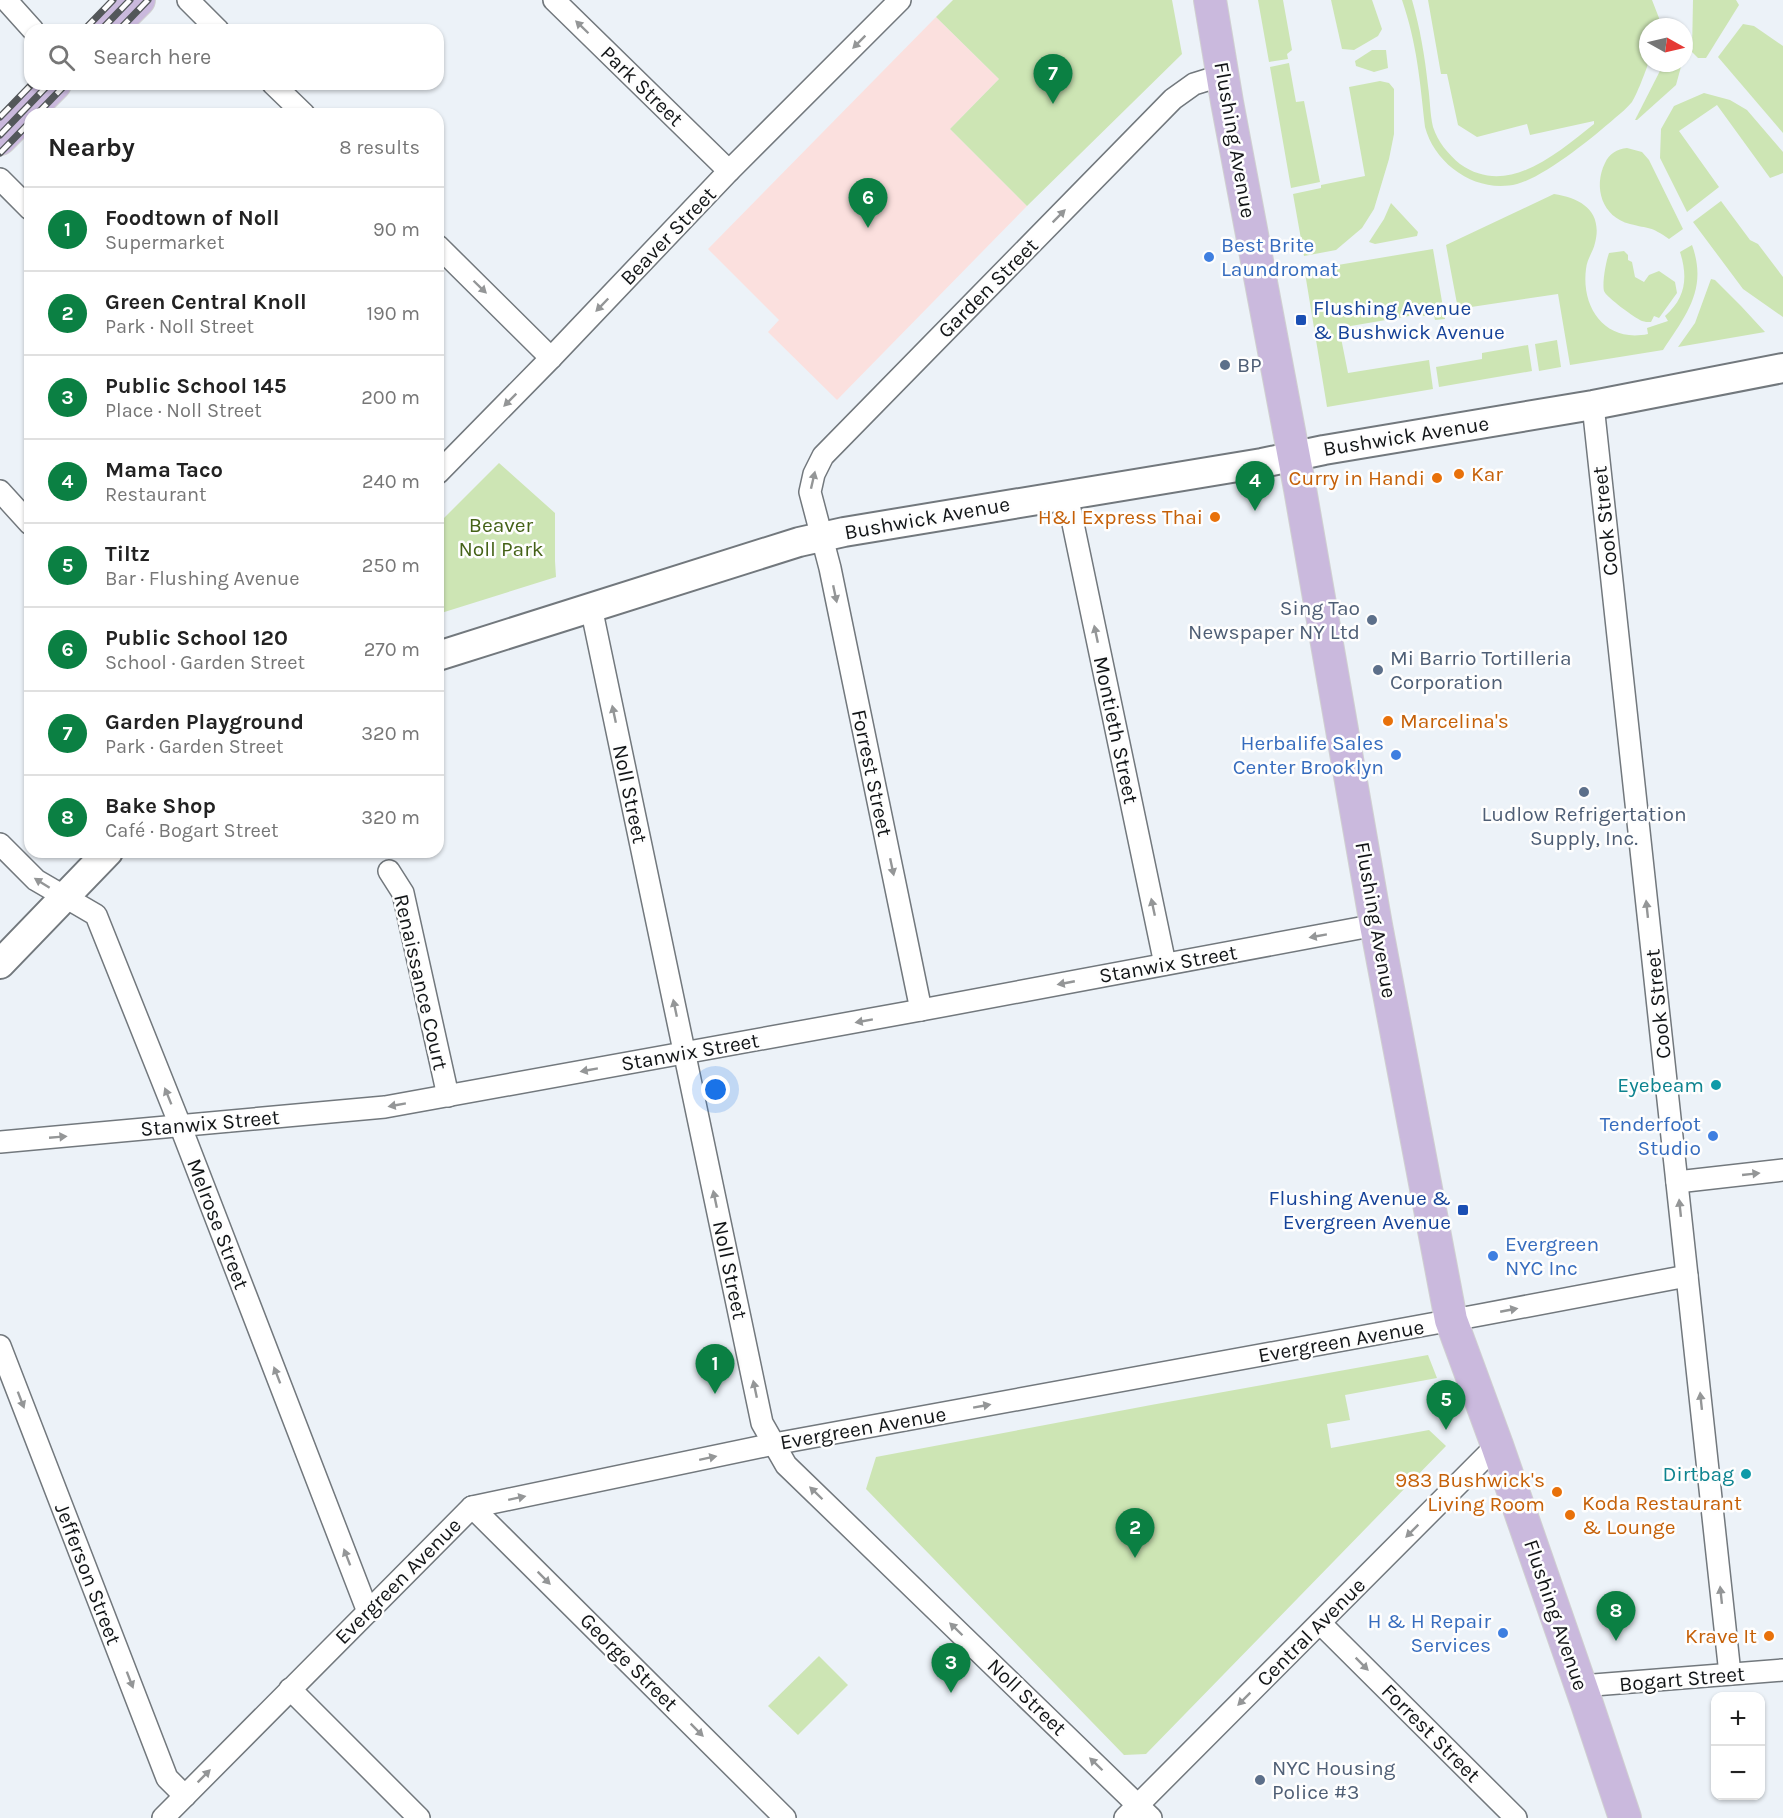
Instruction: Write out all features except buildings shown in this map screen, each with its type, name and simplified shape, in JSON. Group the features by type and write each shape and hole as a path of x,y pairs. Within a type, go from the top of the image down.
{"main road":[{"path":"115,24 139,0"},
{"name":"Flushing Avenue","path":"1210,0 1294,456 1376,926 1451,1320 1581,1686 1624,1818"},
{"path":"31,108 49,90"},
{"path":"0,139 24,115"},
{"name":"Bushwick Avenue","path":"444,654 799,542 822,537 1593,405 1783,368"},
{"path":"0,964 102,858"}],"street":[{"path":"6,0 28,24"},
{"path":"188,0 212,24"},
{"name":"Park Street","path":"554,0 729,171"},
{"name":"Beaver Street","path":"444,467 729,171 900,0"},
{"name":"Garden Street","path":"822,537 810,492 814,474 823,456 1173,99 1194,84 1223,75"},
{"path":"279,90 298,108"},
{"path":"0,179 24,203"},
{"path":"444,252 551,358"},
{"name":"Cook Street","path":"1593,405 1730,1674"},
{"path":"0,491 24,517"},
{"name":"Montieth Street","path":"1067,495 1165,964"},
{"name":"Forrest Street","path":"822,537 921,1011"},
{"name":"Noll Street","path":"591,608 762,1423 786,1465 1138,1814"},
{"name":"Melrose Street","path":"0,844 36,880 96,915 180,1125 368,1612"},
{"name":"Renaissance Court","path":"389,871 403,893 448,1096"},
{"name":"Stanwix Street","path":"0,1142 385,1107 921,1011 1376,926"},
{"path":"1677,1182 1783,1170"},
{"name":"Evergreen Avenue","path":"163,1818 472,1507 774,1444 1687,1276"},
{"name":"Jefferson Street","path":"0,1346 167,1778 185,1796"},
{"name":"Central Avenue","path":"1138,1814 1320,1623 1497,1445"},
{"name":"George Street","path":"472,1507 785,1818"},
{"name":"Forrest Street","path":"1320,1623 1516,1818"},
{"name":"Bogart Street","path":"1581,1686 1783,1670"},
{"path":"290,1689 419,1818"}],"shaded area":[{"path":"936,17 999,79 950,129 1027,206 837,400 768,332 779,320 708,249"}],"green space":[{"path":"953,0 1172,0 1182,54 1027,206 950,129 999,79 936,17"},
{"path":"1258,0 1283,0 1292,50 1287,54 1288,59 1269,62"},
{"path":"1331,0 1372,0 1382,29 1378,36 1354,50 1342,49"},
{"path":"1402,0 1412,0 1424,53 1432,122 1438,138 1460,164 1478,173 1496,176 1514,174 1531,168 1564,147 1594,124 1594,121 1530,135 1527,124 1477,137 1458,125 1447,74 1441,74 1428,0 1652,0 1659,18 1639,18 1639,72 1645,72 1632,102 1582,146 1555,165 1529,180 1502,186 1487,185 1460,174 1438,153 1430,141 1425,127 1415,47"},
{"path":"1693,0 1736,0 1739,5 1706,58 1698,58 1693,53"},
{"path":"1743,24 1754,26 1783,46 1783,133 1718,57"},
{"path":"1372,50 1386,50 1388,68 1374,72 1356,66 1355,61"},
{"path":"1289,63 1296,102 1304,101 1320,182 1291,188 1270,67"},
{"path":"1659,72 1680,72 1676,85 1635,120"},
{"path":"1380,81 1389,83 1394,89 1394,134 1374,209 1362,228 1336,250 1304,256 1293,194 1321,188 1321,185 1365,176 1349,87"},
{"path":"1704,93 1730,100 1747,110 1783,152 1783,173 1770,178 1717,105 1679,131 1719,187 1687,212 1660,158 1661,129 1674,106"},
{"path":"1627,148 1642,152 1649,160 1683,229 1669,239 1654,230 1620,220 1607,208 1603,200 1600,182 1605,163 1614,152"},
{"path":"1554,194 1581,203 1593,215 1597,232 1586,269 1585,283 1588,297 1599,320 1608,328 1619,333 1648,334 1647,328 1668,321 1665,316 1677,302 1683,287 1684,270 1680,252 1692,245 1696,261 1696,288 1687,313 1663,350 1570,365 1558,294 1458,309 1446,245"},
{"path":"1721,201 1750,240 1758,244 1783,277 1783,317 1743,289 1693,222"},
{"path":"1391,203 1418,232 1417,236 1375,244 1369,242 1384,219"},
{"path":"1433,249 1445,319 1435,320 1434,315 1423,316 1421,314 1339,328 1348,373 1429,360 1433,389 1327,407 1305,273 1308,270"},
{"path":"1624,251 1628,255 1628,260 1632,262 1635,277 1644,282 1649,275 1659,271 1675,282 1677,293 1659,318 1654,316 1651,322 1642,321 1633,316 1604,291 1609,253"},
{"path":"1711,279 1715,280 1765,332 1678,347 1695,323"},
{"path":"1557,340 1561,367 1539,371 1535,344"},
{"path":"1528,345 1532,371 1439,387 1436,367 1482,359 1482,353"},
{"name":"Beaver Noll Park","path":"499,463 555,513 556,577 444,612 444,518"},
{"path":"1428,1355 1437,1378 1345,1395 1350,1420 1327,1424 1331,1448 1429,1430 1446,1446 1146,1754 1124,1755 866,1489 876,1457"},
{"path":"819,1656 848,1685 798,1735 768,1706"}],"railway":[{"path":"90,24 113,0"},
{"path":"107,24 130,0"},
{"path":"125,24 148,0"},
{"path":"0,117 26,90"},
{"path":"26,108 43,90"},
{"path":"43,108 60,90"},
{"path":"0,135 24,110"},
{"path":"0,153 24,128"}],"place":[{"name":"Garden Playground","path":"1053,104"},
{"name":"Public School 120","path":"868,228"},
{"name":"Best Brite Laundromat","path":"1209,257"},
{"name":"Flushing Avenue & Bushwick Avenue","path":"1301,320"},
{"name":"BP","path":"1225,365"},
{"name":"Kar","path":"1459,474"},
{"name":"Curry in Handi","path":"1437,478"},
{"name":"Mama Taco","path":"1255,511"},
{"name":"H&I Express Thai","path":"1215,517"},
{"name":"Sing Tao Newspaper NY Ltd","path":"1372,620"},
{"name":"Mi Barrio Tortilleria Corporation","path":"1378,670"},
{"name":"Marcelina's","path":"1388,721"},
{"name":"Herbalife Sales Center Brooklyn","path":"1396,755"},
{"name":"Ludlow Refrigertation Supply, Inc.","path":"1584,792"},
{"name":"Eyebeam","path":"1716,1085"},
{"name":"Tenderfoot Studio","path":"1713,1136"},
{"name":"Flushing Avenue & Evergreen Avenue","path":"1463,1210"},
{"name":"Evergreen NYC Inc","path":"1493,1256"},
{"name":"Foodtown of Noll","path":"715,1394"},
{"name":"Tiltz","path":"1446,1430"},
{"name":"Dirtbag","path":"1746,1474"},
{"name":"983 Bushwick's Living Room","path":"1557,1492"},
{"name":"Koda Restaurant & Lounge","path":"1570,1515"},
{"name":"Green Central Knoll","path":"1135,1558"},
{"name":"H & H Repair Services","path":"1503,1633"},
{"name":"Krave It","path":"1769,1636"},
{"name":"Bake Shop","path":"1616,1641"},
{"name":"Public School 145","path":"951,1693"},
{"name":"NYC Housing Police #3","path":"1260,1780"}]}
